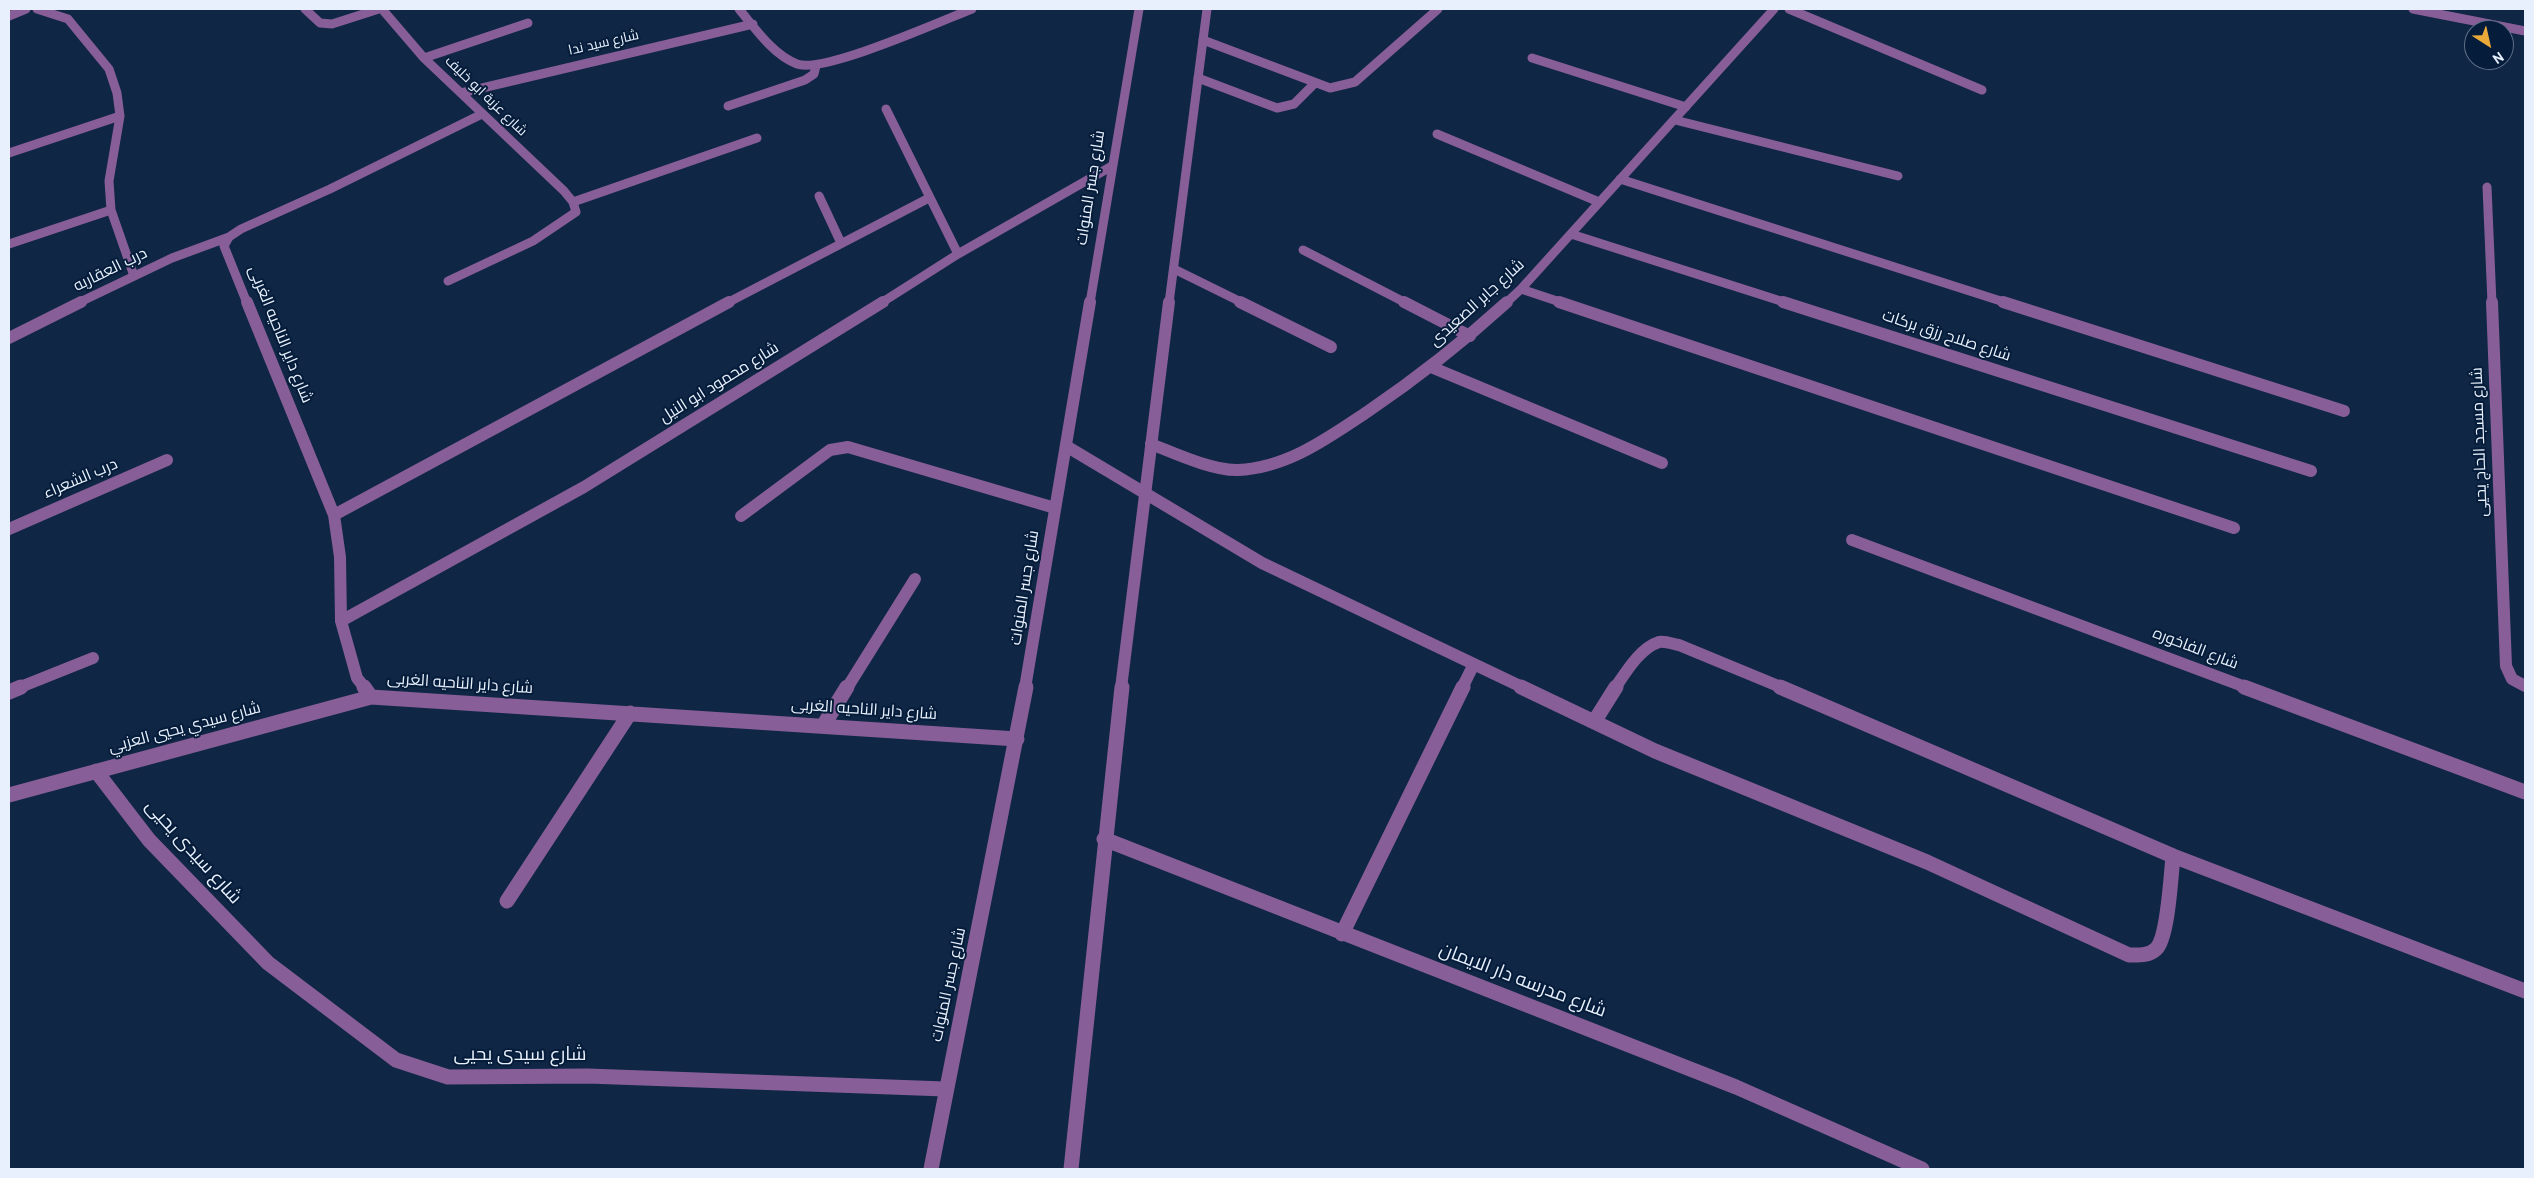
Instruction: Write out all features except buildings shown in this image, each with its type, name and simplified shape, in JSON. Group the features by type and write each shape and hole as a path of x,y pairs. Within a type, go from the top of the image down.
{"street":[{"path":"9,16 26,9"},
{"path":"36,9 68,19 109,69 120,116 109,181 111,210 134,276"},
{"path":"305,9 320,23 332,24 380,9"},
{"name":"شارع عزبة ابو خليف","path":"380,9 424,58 573,202"},
{"path":"739,9 792,62 800,66 816,66 834,62 972,9"},
{"name":"شارع جسر المنوات","path":"931,1169 945,1089 1017,739 1139,9"},
{"path":"1071,1169 1104,839 1144,494 1207,9"},
{"path":"1203,40 1330,88 1355,82 1438,9"},
{"name":"شارع جابر الصعيدى","path":"1151,444 1198,462 1237,470 1281,461 1319,444 1430,367 1470,336 1521,289 1774,9"},
{"path":"1789,9 1982,90"},
{"path":"2413,9 2525,32"},
{"path":"424,58 528,23"},
{"name":"شارع سيد ندا","path":"461,93 753,24"},
{"path":"1532,58 1686,107"},
{"path":"728,106 805,80 814,74 816,66"},
{"path":"1198,78 1277,108 1286,109 1293,107 1315,83"},
{"path":"886,109 958,254"},
{"path":"228,237 482,114"},
{"path":"9,153 120,116"},
{"path":"1675,120 1898,176"},
{"path":"1437,134 1599,202"},
{"path":"448,281 566,222 576,212 573,202 757,138"},
{"name":"شارع محمود ابو النيل","path":"341,621 584,487 756,382 958,254 1112,166"},
{"path":"1620,179 2344,411"},
{"name":"شارع مسجد الحاج يحيى","path":"2487,187 2506,666 2512,679 2525,686"},
{"path":"819,196 841,243"},
{"path":"334,515 675,330 929,198"},
{"path":"9,244 111,210"},
{"name":"شارع صلاح رزق بركات","path":"1571,234 2310,471"},
{"name":"درب العقاربه","path":"9,338 134,276 196,248 228,237"},
{"name":"شارع داير الناحيه الغربى","path":"228,237 224,246 334,515 340,557 341,621 357,678 371,697 1017,739"},
{"path":"1303,250 1470,336"},
{"path":"1174,269 1331,347"},
{"path":"1521,289 2234,528"},
{"path":"1430,367 1662,463"},
{"path":"1066,446 1262,563 1594,722 1655,751 1927,862 2129,955 2144,955 2156,948 2164,931 2173,856"},
{"path":"741,516 830,450 848,448 1055,508"},
{"name":"درب الشعراء","path":"9,529 167,460"},
{"name":"شارع الفاخوره","path":"1852,540 2525,792"},
{"path":"823,726 915,579"},
{"path":"1594,722 1637,658 1650,646 1662,641 1721,662 1897,735 2173,856 2525,991"},
{"path":"9,692 93,658"},
{"path":"1342,934 1474,664"},
{"name":"شارع سيدي يحيي العزبي","path":"9,795 371,697"},
{"path":"506,901 630,714"},
{"name":"شارع سيدى يحيى","path":"96,771 149,840 268,963 337,1018 396,1060 448,1077 588,1076 945,1089"},
{"name":"شارع مدرسه دار الايمان","path":"1104,839 1736,1087 1922,1169"}]}
